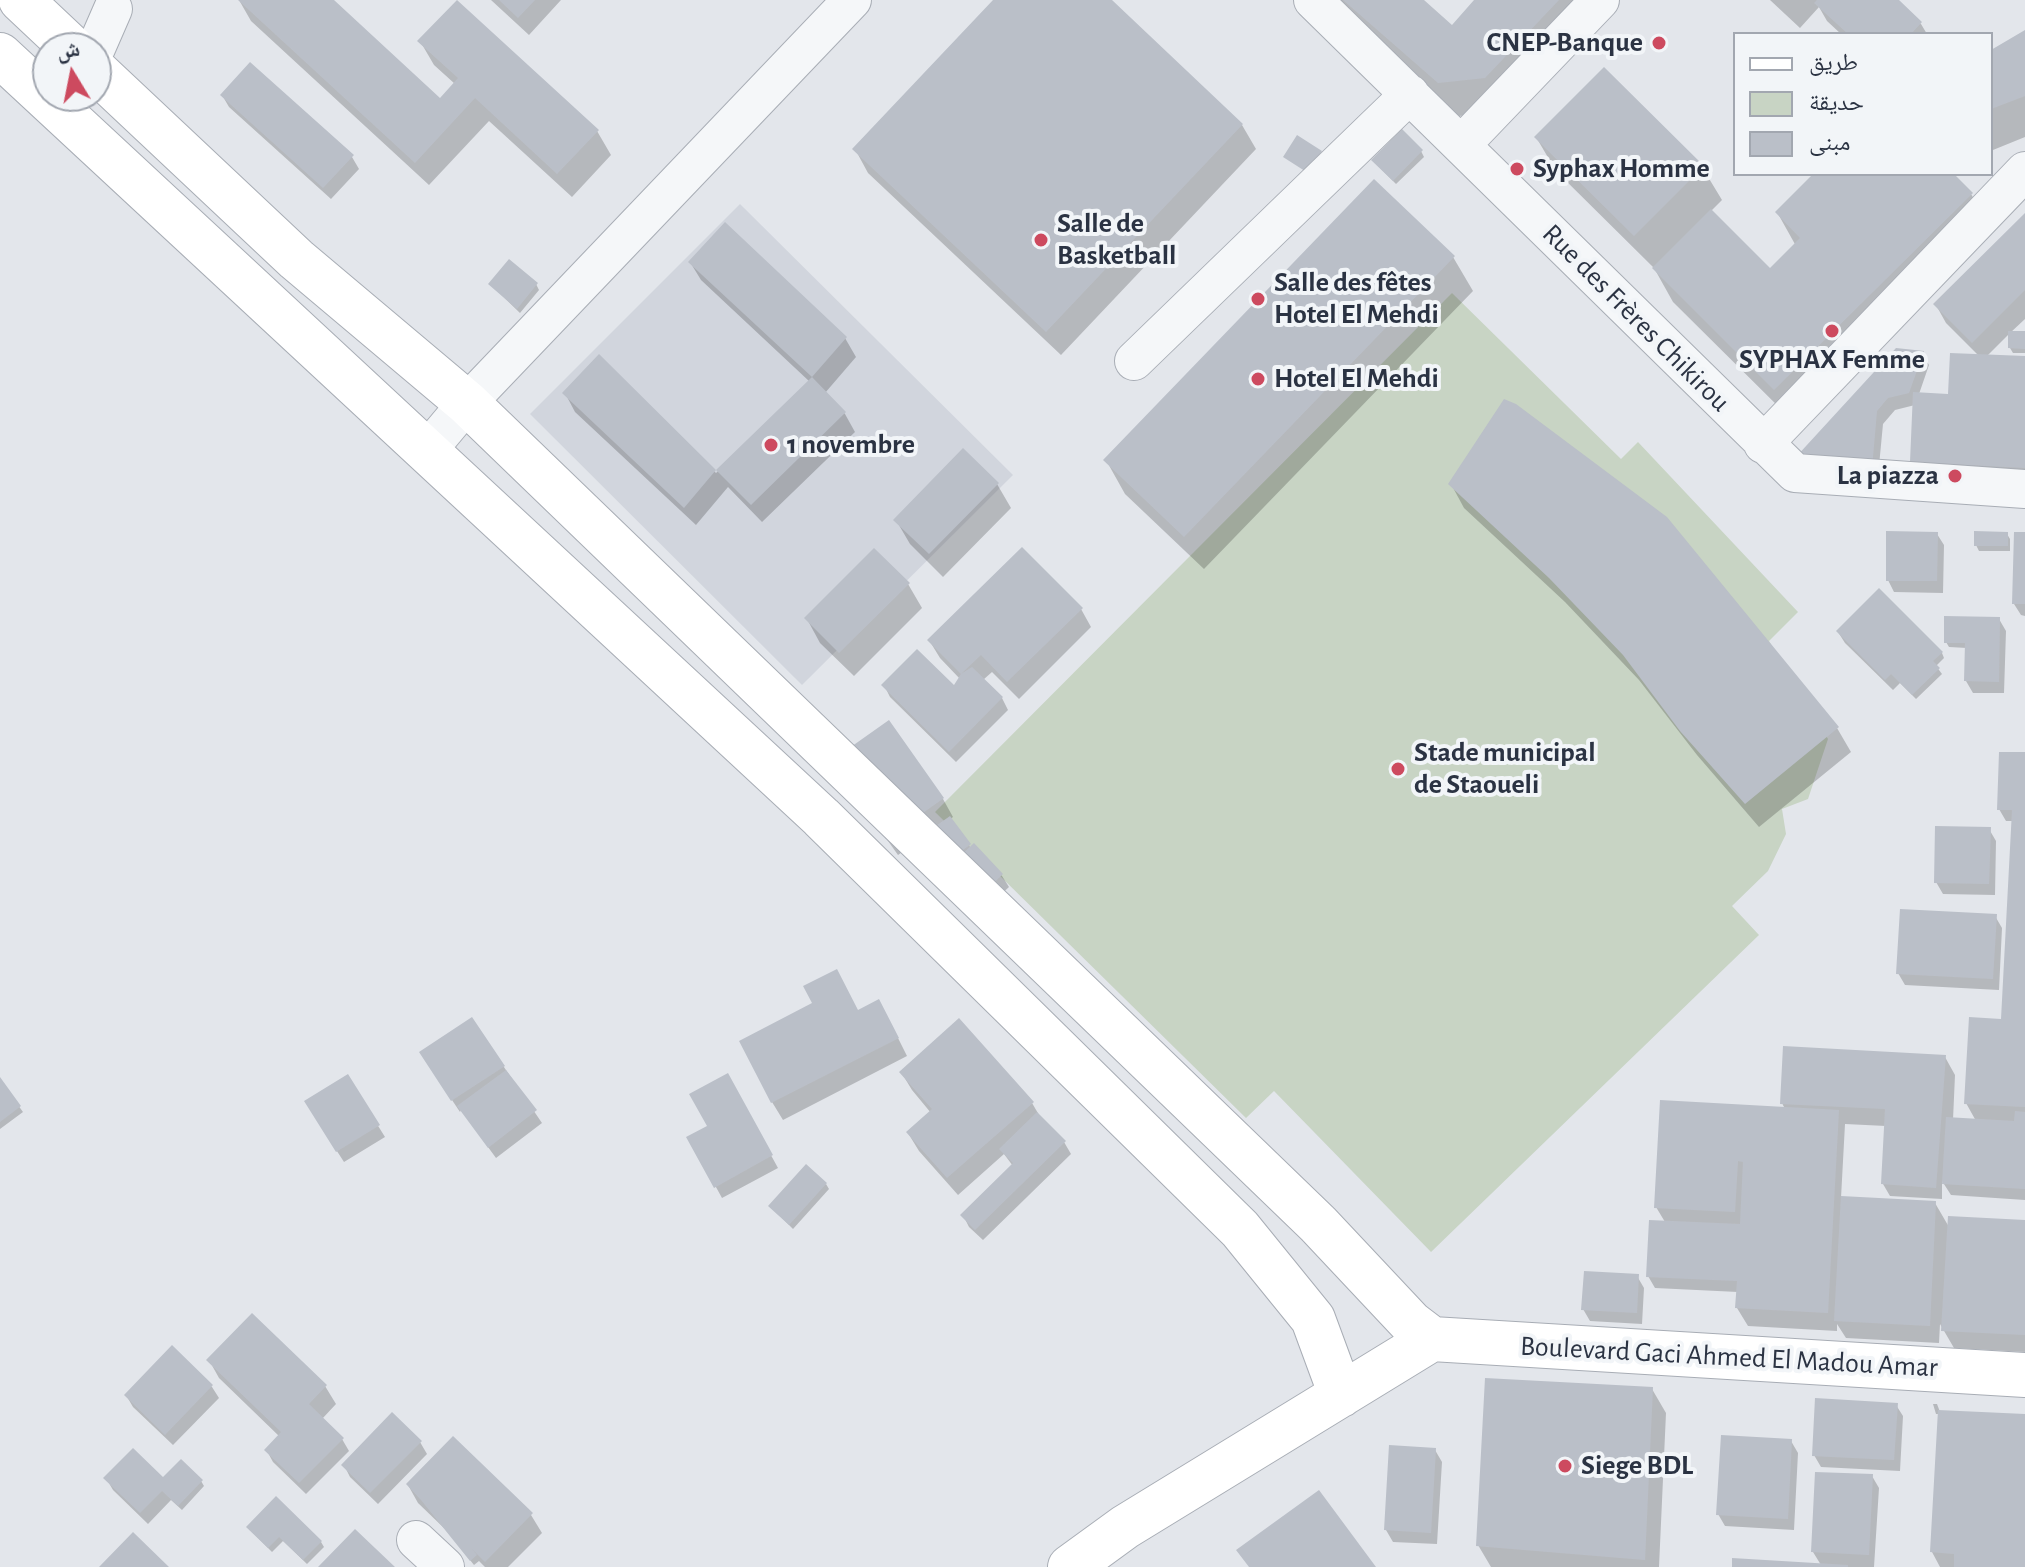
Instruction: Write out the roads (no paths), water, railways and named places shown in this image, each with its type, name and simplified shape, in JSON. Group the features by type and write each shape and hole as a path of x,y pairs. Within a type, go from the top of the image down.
{"main road":[{"path":"21,0 55,32"},
{"path":"0,55 821,817 1240,1229 1313,1319 1341,1395"},
{"path":"112,86 296,259 467,403 1318,1224 1411,1323 1432,1339 1125,1527 1070,1567"},
{"name":"Boulevard Gaci Ahmed El Madou Amar","path":"1432,1339 2025,1375"}],"street":[{"path":"426,452 467,403 852,0"},
{"name":"Rue des Frères Chikirou","path":"1313,0 1795,473 2025,489"},
{"path":"1462,144 1600,0"},
{"path":"103,32 113,9"},
{"path":"1134,361 1410,94"},
{"path":"1763,444 2025,171"},
{"path":"416,1540 445,1567"}],"place":[{"name":"CNEP-Banque","path":"1659,43"},
{"name":"Syphax Homme","path":"1517,169"},
{"name":"Salle de Basketball","path":"1041,240"},
{"name":"Salle des fêtes Hotel El Mehdi","path":"1258,299"},
{"name":"SYPHAX Femme","path":"1832,331"},
{"name":"Hotel El Mehdi","path":"1258,379"},
{"name":"1 novembre","path":"771,445"},
{"name":"La piazza","path":"1955,476"},
{"name":"Stade municipal de Staoueli","path":"1398,769"},
{"name":"Siege BDL","path":"1565,1466"}]}
